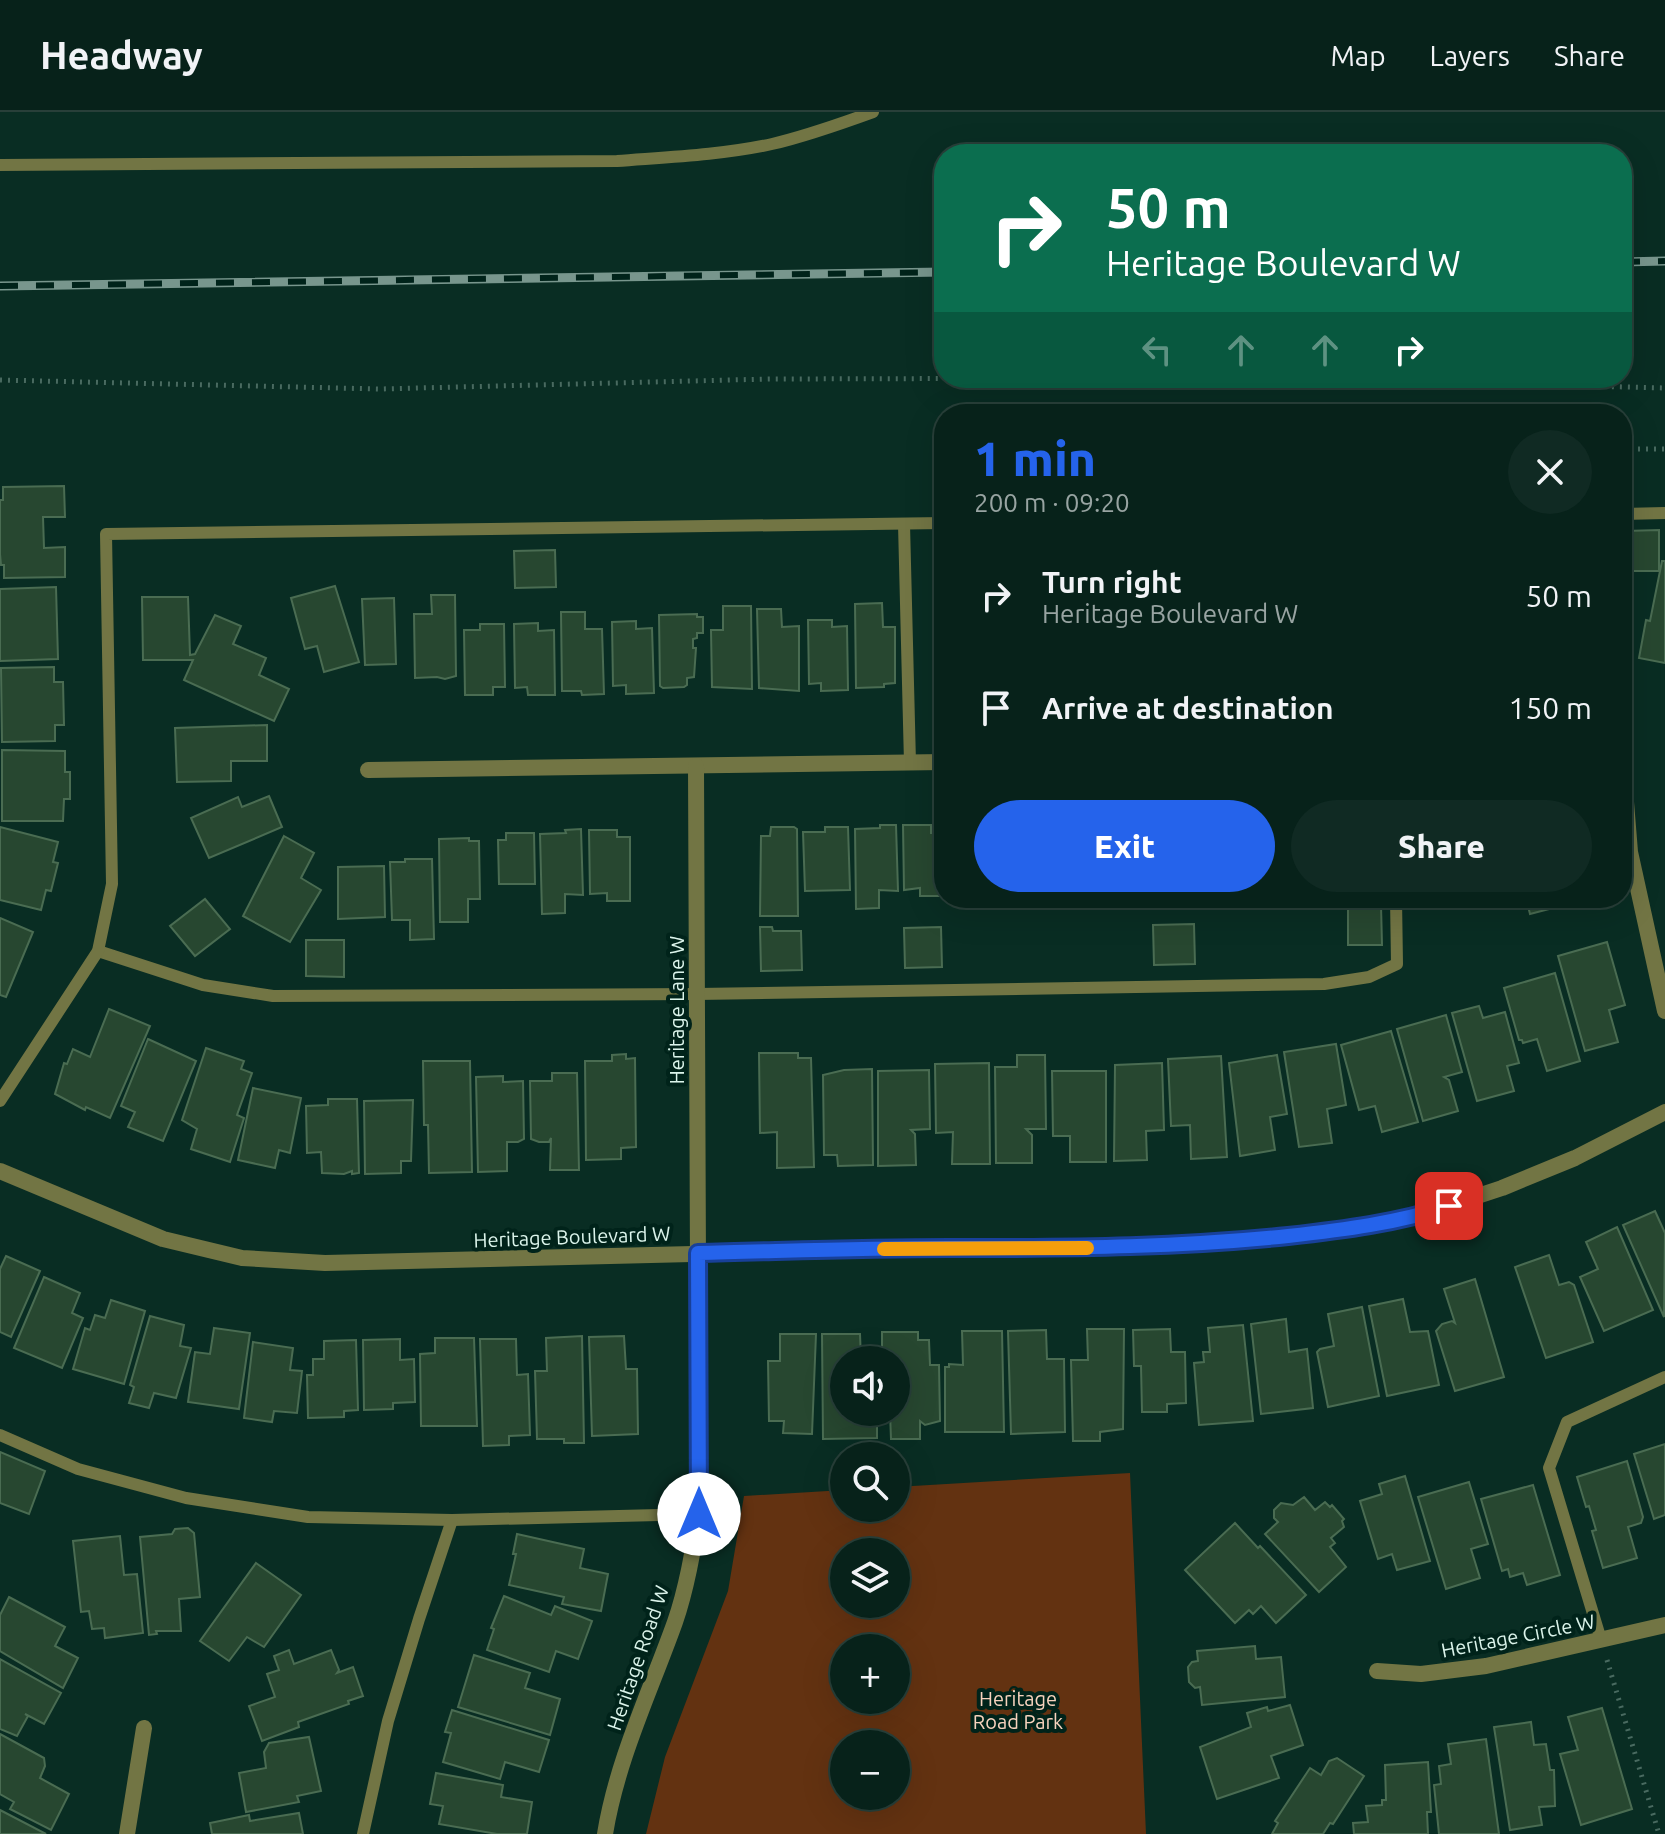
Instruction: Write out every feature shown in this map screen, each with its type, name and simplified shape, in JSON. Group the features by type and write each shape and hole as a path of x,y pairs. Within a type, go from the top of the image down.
{"street":[{"path":"368,770 934,762"},
{"name":"Heritage Lane W","path":"696,766 698,1253"},
{"path":"1632,861 1665,1011"},
{"name":"Heritage Boulevard W","path":"0,1171 163,1239 242,1258 325,1263 943,1248 1113,1248 1235,1242 1333,1231 1423,1214 1502,1188 1575,1158 1665,1112"},
{"name":"Heritage Road W","path":"605,1834 638,1716 675,1622 689,1572 699,1514 698,1253"},
{"name":"Heritage Circle W","path":"1377,1671 1421,1674 1486,1666 1665,1625"},
{"path":"127,1834 144,1728"}],"lane":[{"path":"0,165 617,161 702,155 772,144 873,112"},
{"path":"1632,514 1665,513"},
{"path":"0,1101 98,951 112,884 106,534 934,523"},
{"path":"904,524 910,763"},
{"path":"98,951 203,985 273,996 697,994 1324,984 1369,977 1397,964 1396,908"},
{"path":"1601,1640 1549,1468 1567,1422 1665,1377"},
{"path":"0,1435 78,1469 186,1498 308,1517 452,1520 699,1514"},
{"path":"363,1834 388,1721 452,1520"}],"path":[{"path":"0,380 380,389 769,379 934,379"},
{"path":"1632,387 1665,388"},
{"path":"1632,449 1665,449"},
{"path":"1601,1640 1659,1834"}],"green space":[{"name":"Heritage Road Park","path":"1130,1473 1146,1834 646,1834 665,1757 728,1591 744,1496 830,1491 830,1522 910,1522 910,1486"}],"building":[{"path":"64,486 65,517 43,517 44,548 65,547 65,577 4,578 0,554 0,500 3,500 3,487"},
{"path":"1659,530 1659,571 1632,571 1632,531"},
{"path":"555,550 556,587 515,588 514,551"},
{"path":"1662,561 1665,561 1665,663 1639,658"},
{"path":"335,586 359,662 324,672 317,646 305,649 291,598"},
{"path":"56,587 58,659 0,661 0,589"},
{"path":"431,595 455,595 456,676 445,679 415,678 414,614 432,614"},
{"path":"142,597 188,597 190,655 195,654 215,615 241,626 233,644 266,658 259,675 289,689 274,721 184,680 193,660 143,660"},
{"path":"394,598 396,664 365,665 362,599"},
{"path":"882,603 883,627 895,627 895,683 884,684 884,687 856,688 855,604"},
{"path":"723,606 751,606 752,689 712,687 711,630 723,630"},
{"path":"757,609 781,609 782,627 799,626 799,691 759,688"},
{"path":"561,612 585,612 585,629 602,629 604,694 582,695 581,691 562,691"},
{"path":"697,614 697,617 703,617 703,633 697,633 697,638 693,639 693,648 696,648 694,677 687,678 684,687 663,688 660,686 659,615"},
{"path":"808,620 832,620 832,627 847,626 848,690 821,691 821,683 809,684"},
{"path":"636,621 636,629 652,628 654,693 626,694 626,685 613,686 612,622"},
{"path":"538,623 538,631 554,630 555,695 528,695 527,687 515,688 514,624"},
{"path":"480,624 504,624 505,687 493,687 493,695 465,695 464,630 480,630"},
{"path":"54,667 54,682 63,682 64,725 55,725 55,741 2,742 1,668"},
{"path":"267,725 267,761 231,761 231,781 177,782 175,728"},
{"path":"2,750 65,751 65,772 70,772 70,799 64,799 63,821 2,821"},
{"path":"269,796 282,827 209,858 191,818 238,797 242,807"},
{"path":"880,825 896,825 898,891 879,890 879,908 856,909 855,829 880,828"},
{"path":"903,825 931,825 931,833 934,833 934,896 920,896 920,888 904,890"},
{"path":"0,827 58,842 53,862 58,863 51,891 46,890 41,910 0,900"},
{"path":"771,827 797,829 798,916 760,916 761,836 770,836"},
{"path":"825,827 848,827 850,890 805,891 803,832 825,832"},
{"path":"581,829 583,895 565,894 565,913 542,914 540,834"},
{"path":"589,830 617,830 617,837 630,837 630,901 607,901 607,893 590,894"},
{"path":"506,833 534,833 535,884 499,884 498,840 506,840"},
{"path":"284,836 314,853 301,878 321,890 290,942 243,916"},
{"path":"469,838 469,841 479,841 480,899 468,899 468,922 440,922 439,839"},
{"path":"405,859 432,859 434,939 410,940 410,920 392,920 390,862 405,862"},
{"path":"384,866 385,917 338,919 338,867"},
{"path":"205,899 230,929 195,956 170,926"},
{"path":"1348,908 1381,908 1382,945 1348,945"},
{"path":"1528,908 1553,908 1530,914"},
{"path":"0,918 33,932 6,997 0,995"},
{"path":"1194,924 1195,964 1154,965 1153,925"},
{"path":"760,927 772,927 773,931 801,931 802,970 761,971"},
{"path":"941,927 942,967 905,968 904,928"},
{"path":"306,940 344,940 344,977 306,976"},
{"path":"1607,942 1625,1005 1609,1010 1618,1042 1585,1051 1558,956"},
{"path":"1555,973 1580,1061 1547,1071 1537,1039 1523,1043 1519,1040 1504,988"},
{"path":"1479,1006 1483,1018 1505,1012 1519,1063 1507,1066 1514,1091 1477,1101 1452,1013"},
{"path":"109,1009 150,1026 110,1118 86,1107 85,1110 55,1094 64,1063 67,1064 73,1049 90,1057"},
{"path":"1446,1015 1462,1072 1444,1077 1449,1080 1458,1111 1423,1121 1397,1029"},
{"path":"1391,1031 1418,1122 1382,1132 1375,1106 1359,1110 1341,1045"},
{"path":"148,1039 196,1061 163,1141 128,1127 135,1112 121,1106"},
{"path":"1336,1044 1346,1105 1327,1109 1332,1143 1299,1147 1284,1052"},
{"path":"206,1048 244,1061 241,1069 252,1073 237,1115 244,1118 230,1162 191,1149 197,1129 182,1120"},
{"path":"759,1053 798,1053 798,1058 811,1058 814,1167 777,1168 777,1132 760,1133"},
{"path":"626,1054 626,1059 635,1058 636,1147 621,1148 621,1159 586,1160 585,1061 612,1061 612,1055"},
{"path":"1017,1055 1045,1055 1046,1129 1026,1129 1032,1135 1032,1163 996,1163 995,1067 1017,1067"},
{"path":"1277,1055 1287,1114 1270,1117 1275,1150 1240,1156 1229,1063"},
{"path":"1221,1056 1227,1157 1191,1159 1190,1125 1171,1126 1168,1059"},
{"path":"423,1061 470,1061 472,1172 429,1173 428,1125 424,1125"},
{"path":"989,1063 990,1164 952,1164 953,1132 936,1133 935,1064"},
{"path":"1162,1063 1164,1130 1146,1131 1147,1160 1114,1161 1115,1065"},
{"path":"872,1069 873,1165 838,1166 837,1155 824,1155 823,1075 844,1070"},
{"path":"929,1070 930,1129 911,1130 915,1134 916,1165 878,1166 878,1071"},
{"path":"1052,1071 1106,1071 1106,1162 1070,1162 1070,1136 1053,1136"},
{"path":"552,1073 577,1073 579,1170 550,1170 551,1138 549,1142 531,1139 530,1081 552,1081"},
{"path":"503,1076 503,1082 523,1081 524,1139 507,1142 507,1171 478,1172 476,1077"},
{"path":"253,1088 301,1098 290,1153 279,1150 275,1168 238,1160"},
{"path":"328,1099 357,1099 359,1173 322,1173 321,1152 307,1153 306,1106 328,1105"},
{"path":"413,1100 411,1161 401,1161 401,1173 365,1174 364,1101"},
{"path":"1655,1211 1665,1233 1664,1317 1623,1225"},
{"path":"1617,1227 1653,1310 1604,1331 1580,1277 1598,1269 1586,1242"},
{"path":"1549,1255 1559,1285 1569,1282 1574,1285 1593,1342 1546,1358 1515,1267"},
{"path":"6,1256 40,1271 11,1337 0,1332 0,1269"},
{"path":"44,1277 80,1293 72,1313 83,1318 62,1368 14,1348"},
{"path":"1475,1279 1504,1377 1455,1391 1436,1331 1442,1324 1455,1323 1444,1289"},
{"path":"1403,1299 1410,1332 1428,1331 1439,1385 1387,1396 1369,1306"},
{"path":"111,1300 145,1311 124,1384 73,1369 85,1328 90,1330 95,1315 105,1318"},
{"path":"1362,1307 1379,1396 1328,1407 1317,1352 1334,1346 1328,1314"},
{"path":"150,1316 184,1325 180,1346 191,1348 176,1398 154,1393 149,1408 129,1403 134,1387 130,1385"},
{"path":"1286,1319 1289,1352 1307,1349 1313,1408 1261,1414 1251,1324"},
{"path":"1243,1325 1253,1421 1199,1425 1194,1363 1204,1362 1203,1352 1210,1352 1208,1328"},
{"path":"214,1328 250,1333 239,1409 188,1402 195,1352 210,1354"},
{"path":"1087,1329 1124,1329 1123,1429 1100,1432 1100,1441 1073,1441 1071,1360 1088,1360"},
{"path":"1170,1329 1171,1352 1185,1352 1186,1403 1167,1404 1167,1412 1142,1412 1141,1366 1134,1366 1133,1330"},
{"path":"1046,1330 1047,1359 1064,1359 1065,1432 1011,1434 1008,1331"},
{"path":"962,1331 1002,1331 1004,1432 945,1432 945,1367 949,1364 963,1365"},
{"path":"882,1332 918,1332 918,1340 929,1340 930,1365 939,1365 940,1421 925,1425 920,1421 920,1439 891,1439 891,1426 910,1426 910,1346 882,1346"},
{"path":"780,1334 816,1334 812,1434 783,1433 784,1421 769,1421 768,1361 780,1361"},
{"path":"822,1334 860,1334 860,1346 830,1346 830,1426 877,1426 877,1438 823,1439"},
{"path":"582,1336 584,1443 537,1439 535,1371 547,1371 546,1338"},
{"path":"624,1336 626,1369 637,1369 638,1434 592,1436 589,1337"},
{"path":"435,1338 474,1338 477,1426 421,1426 420,1354 435,1353"},
{"path":"400,1339 400,1360 414,1359 415,1402 393,1403 393,1409 364,1410 363,1340"},
{"path":"480,1339 516,1339 517,1375 528,1374 530,1435 509,1436 509,1445 483,1446"},
{"path":"356,1340 358,1410 344,1411 344,1417 308,1418 307,1375 313,1375 313,1359 324,1359 324,1341"},
{"path":"253,1342 293,1348 290,1370 302,1371 297,1413 274,1411 272,1422 244,1418"},
{"path":"1665,1444 1665,1515 1654,1519 1634,1454"},
{"path":"0,1452 45,1471 29,1514 0,1503"},
{"path":"1627,1461 1643,1517 1641,1523 1628,1527 1637,1558 1603,1568 1592,1531 1596,1530 1577,1477"},
{"path":"1405,1476 1430,1561 1397,1570 1392,1554 1378,1559 1360,1501 1382,1494 1379,1484"},
{"path":"1469,1482 1488,1544 1471,1549 1480,1578 1446,1589 1418,1497"},
{"path":"1533,1485 1560,1575 1527,1585 1523,1573 1510,1577 1508,1569 1502,1571 1481,1499"},
{"path":"1304,1497 1315,1510 1325,1502 1330,1507 1332,1505 1344,1519 1344,1527 1331,1538 1335,1543 1330,1547 1346,1567 1319,1592 1265,1534 1278,1522 1274,1518 1274,1510 1281,1503 1293,1505"},
{"path":"1235,1523 1306,1595 1276,1623 1261,1606 1253,1614 1249,1610 1235,1623 1185,1570"},
{"path":"188,1528 194,1533 200,1597 179,1599 181,1631 156,1631 157,1634 149,1635 140,1537 172,1534 175,1529"},
{"path":"517,1534 584,1549 580,1568 608,1574 601,1611 562,1604 564,1597 509,1585"},
{"path":"120,1536 124,1575 137,1574 143,1633 105,1638 104,1628 92,1629 89,1611 81,1612 73,1541"},
{"path":"256,1563 301,1595 264,1647 247,1637 229,1661 200,1641"},
{"path":"504,1596 551,1615 555,1606 592,1621 578,1659 556,1651 549,1672 487,1650 494,1629 491,1628"},
{"path":"9,1597 65,1627 55,1646 78,1658 63,1688 0,1651 0,1615"},
{"path":"1255,1646 1256,1659 1281,1657 1285,1697 1202,1705 1200,1687 1195,1688 1189,1682 1188,1667 1198,1661 1197,1651"},
{"path":"289,1650 294,1664 331,1650 339,1670 337,1673 353,1667 363,1696 298,1722 299,1727 262,1741 249,1706 275,1697 267,1674 279,1670 274,1656"},
{"path":"474,1655 530,1673 525,1688 560,1699 550,1735 458,1707"},
{"path":"0,1659 61,1693 44,1724 25,1714 28,1716 17,1736 0,1729"},
{"path":"1290,1705 1303,1745 1271,1756 1279,1778 1217,1799 1200,1747 1251,1727 1247,1713"},
{"path":"1602,1708 1632,1809 1581,1825 1560,1754 1578,1750 1568,1717"},
{"path":"452,1710 549,1740 539,1772 505,1762 500,1779 443,1762 451,1733 445,1732"},
{"path":"1531,1722 1534,1745 1546,1744 1550,1770 1554,1770 1555,1806 1539,1807 1542,1825 1510,1830 1494,1727"},
{"path":"0,1734 44,1758 45,1766 40,1778 69,1794 51,1830 10,1809 14,1802 0,1794"},
{"path":"309,1737 321,1791 297,1796 299,1802 246,1812 239,1773 266,1768 264,1752 269,1743"},
{"path":"1486,1739 1499,1834 1439,1834 1434,1785 1441,1784 1439,1766 1451,1764 1448,1744"},
{"path":"1337,1758 1364,1776 1333,1824 1330,1823 1323,1834 1272,1834 1278,1823 1275,1821 1310,1768 1321,1775 1329,1761"},
{"path":"1428,1762 1431,1812 1427,1812 1428,1834 1354,1834 1353,1823 1368,1822 1366,1806 1382,1805 1382,1800 1386,1800 1385,1765"},
{"path":"436,1773 503,1785 501,1797 532,1802 527,1834 497,1834 439,1824 443,1806 430,1804"},
{"path":"0,1810 46,1834 0,1834"},
{"path":"299,1813 303,1834 212,1834 210,1823 249,1815 250,1821"}],"railway":[{"path":"1632,262 1665,261"},
{"path":"0,286 934,272"}],"slow traffic":[{"path":"884,1249 1087,1248"}],"route":[{"path":"699,1514 698,1253 1113,1248 1235,1242 1333,1231 1449,1206"}]}
